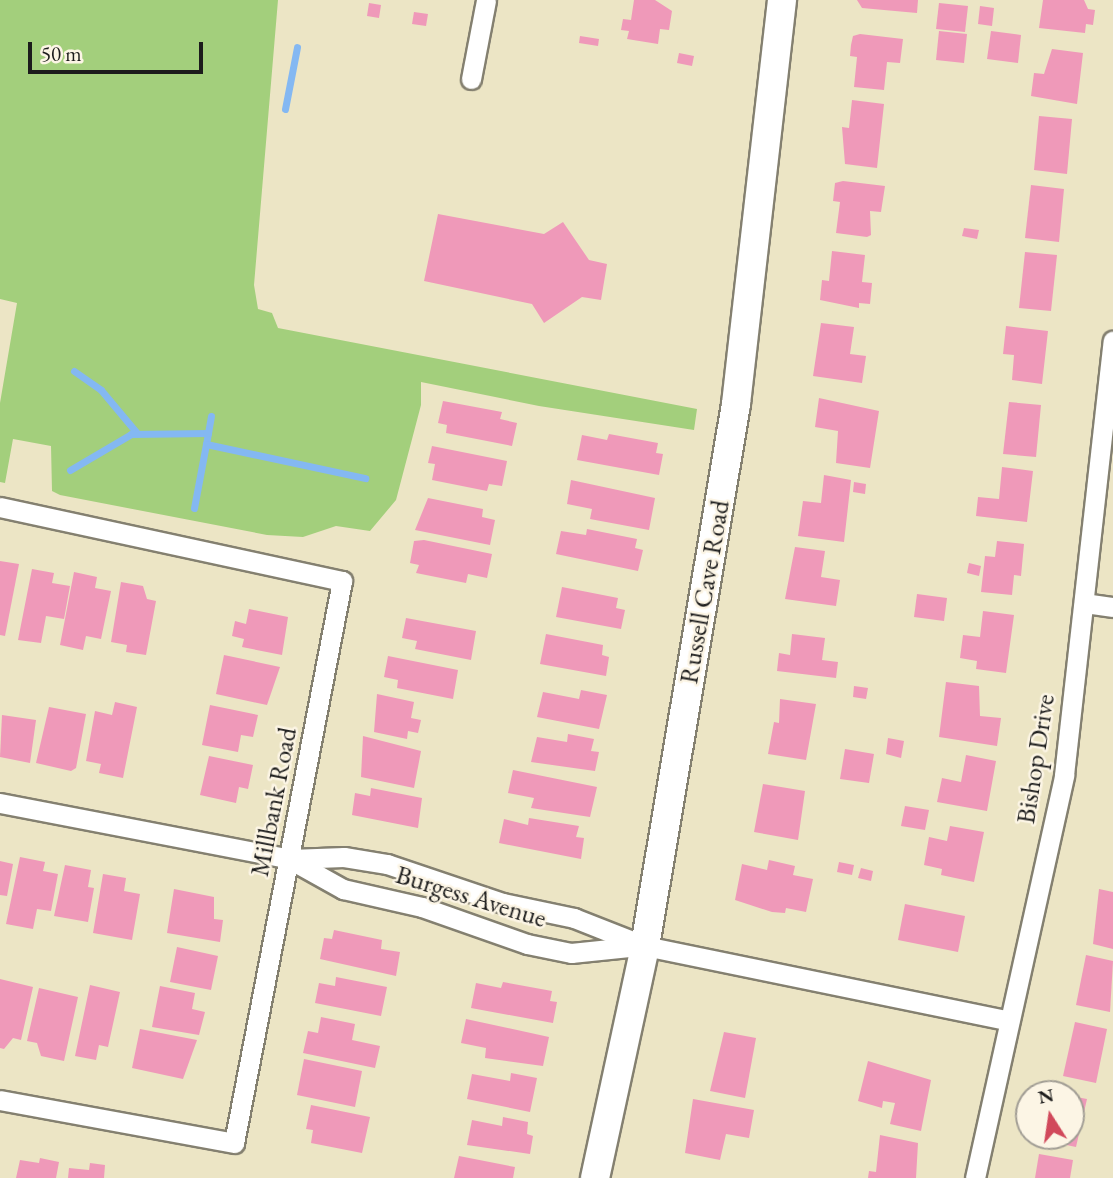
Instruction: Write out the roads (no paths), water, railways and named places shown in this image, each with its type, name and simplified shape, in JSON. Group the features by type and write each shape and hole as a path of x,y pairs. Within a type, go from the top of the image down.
{"main road":[{"name":"Russell Cave Road","path":"595,1178 645,946 736,404 782,0"}],"street":[{"path":"471,79 486,0"},
{"name":"Bishop Drive","path":"975,1178 1064,775 1113,341"},
{"name":"Millbank Road","path":"0,507 342,581 233,1143 0,1100"},
{"path":"1084,603 1113,607"},
{"name":"Burgess Avenue","path":"0,803 290,859 344,857 387,864 503,903 574,918 645,946 1009,1021"},
{"name":"Burgess Avenue","path":"290,859 343,889 422,907 527,944 571,953 645,946"}],"waterway":[{"path":"285,109 297,47"},
{"path":"74,371 101,390 137,433"},
{"path":"211,416 206,444 365,478"},
{"path":"70,470 131,434 208,433"},
{"path":"194,508 206,444"}]}
